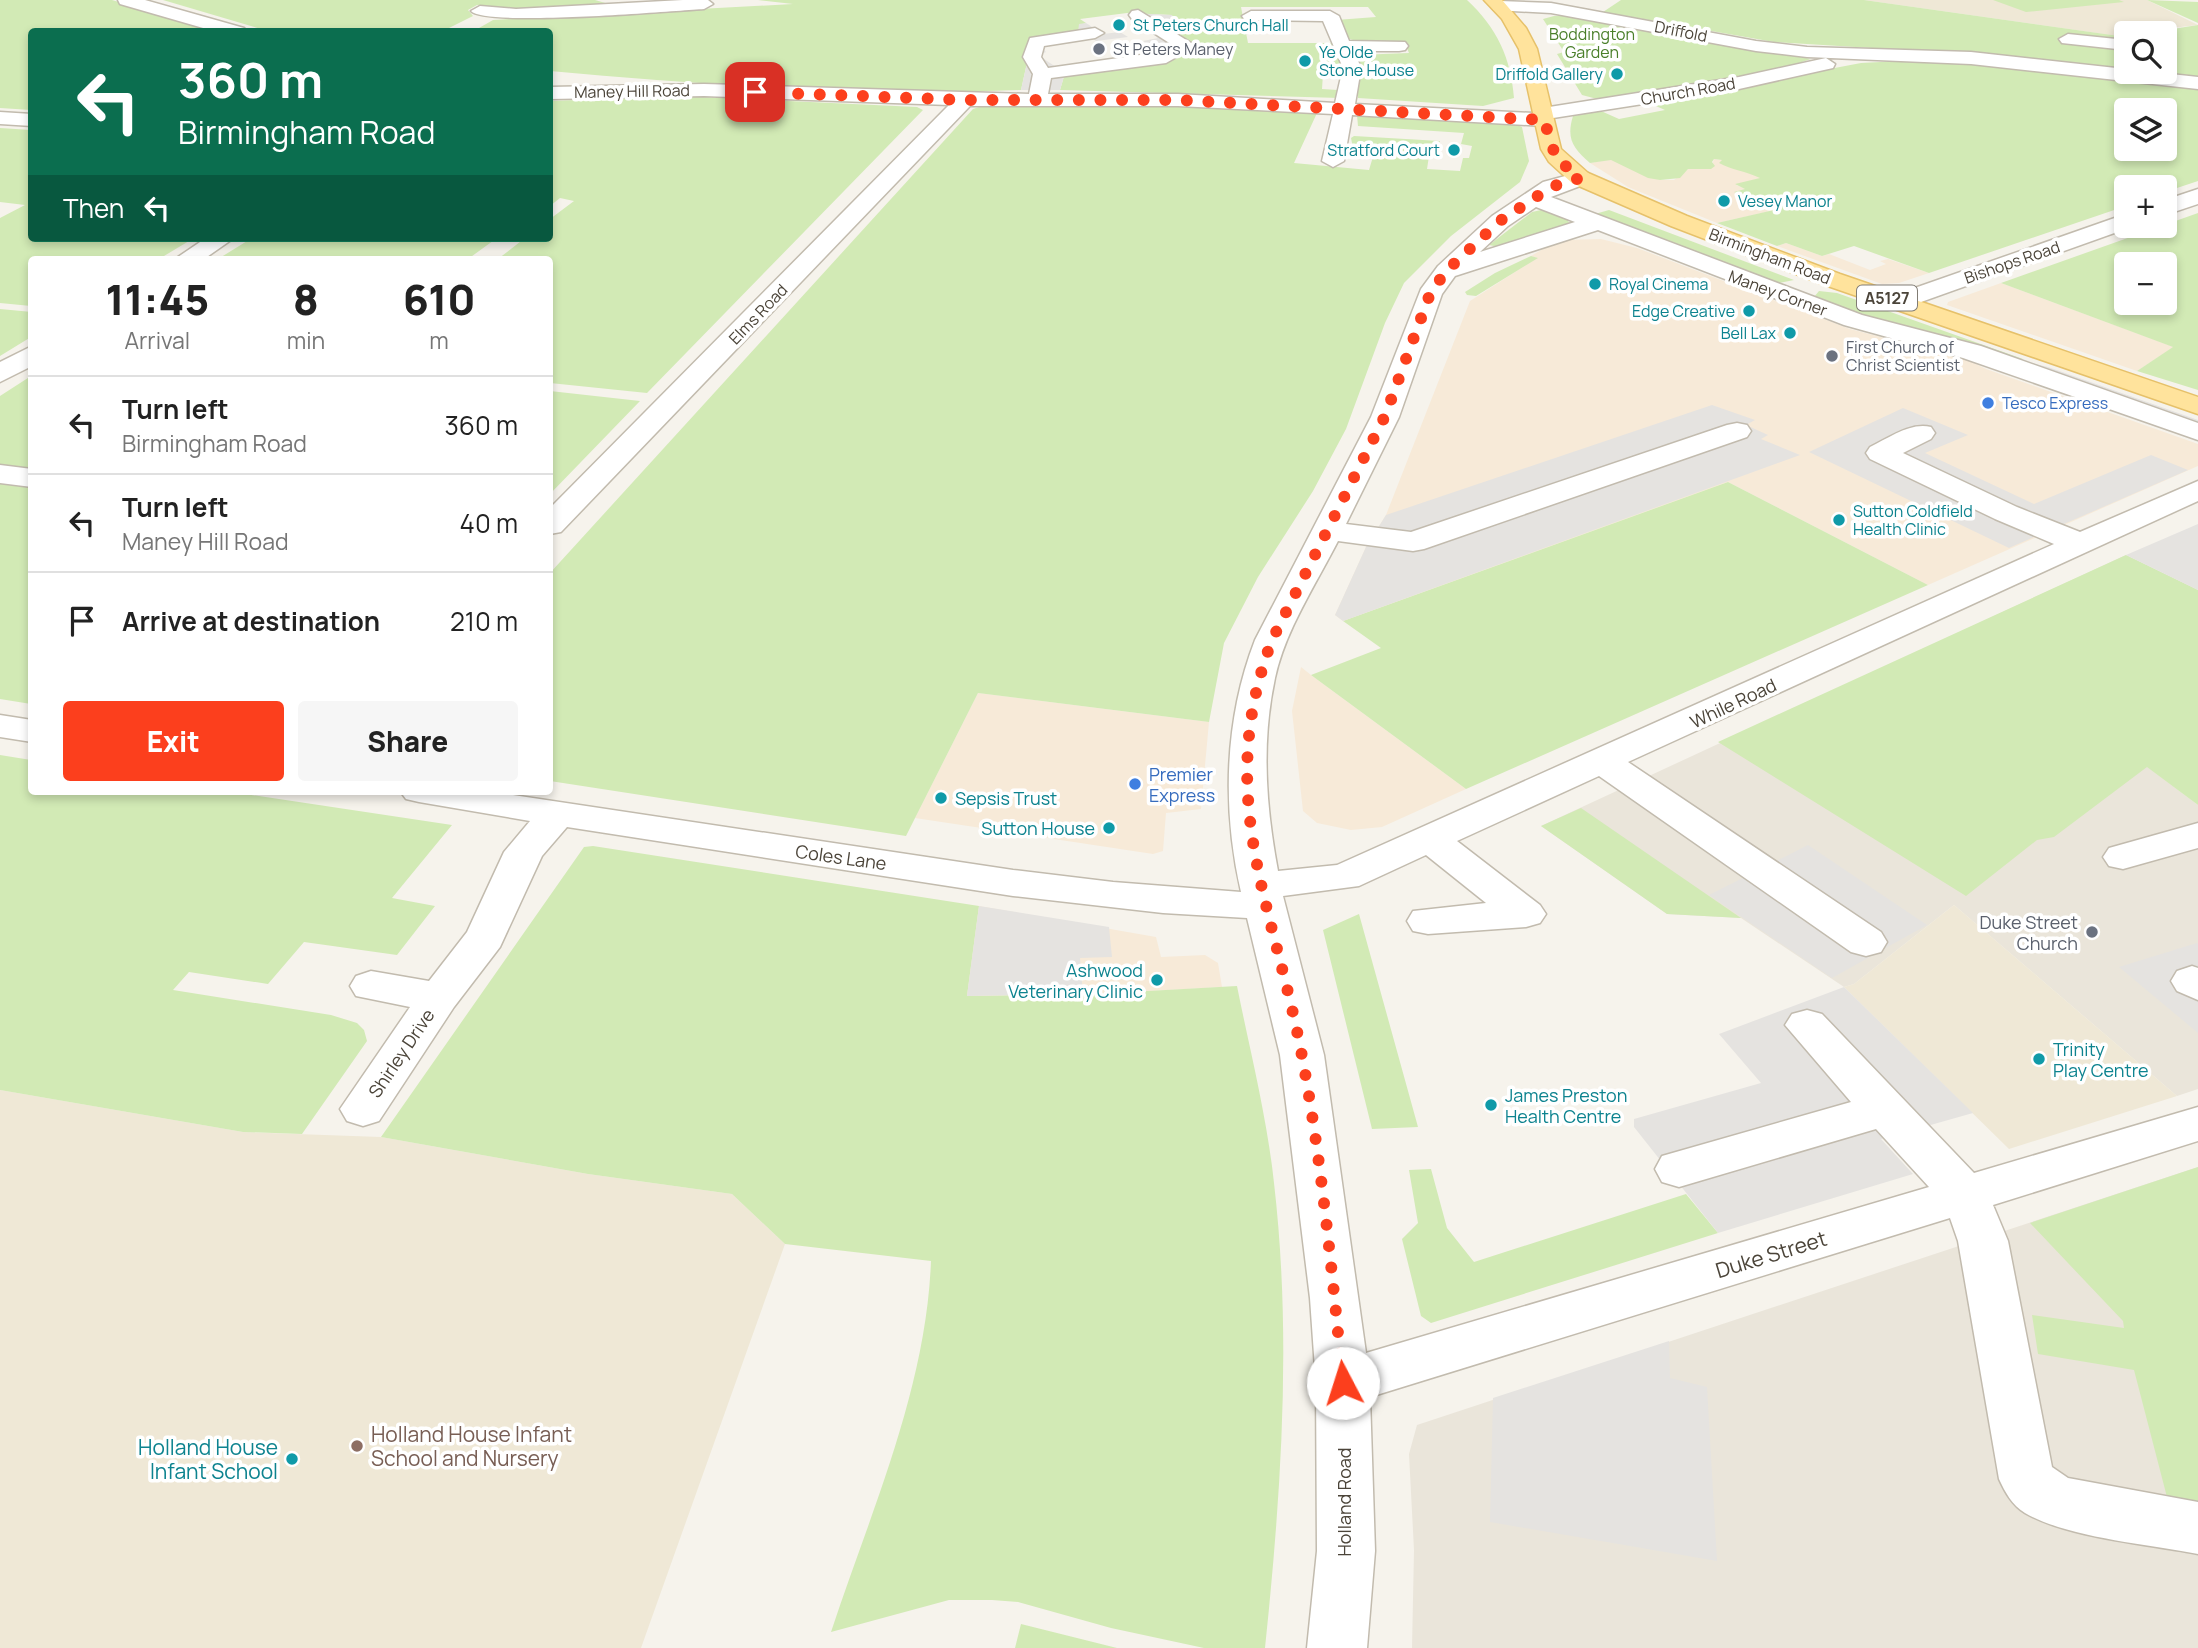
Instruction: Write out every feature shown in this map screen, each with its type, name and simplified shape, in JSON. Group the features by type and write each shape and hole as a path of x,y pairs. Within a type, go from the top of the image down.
{"main road":[{"name":"Birmingham Road","path":"1496,3 1518,28 1531,52 1544,117 1556,158 1580,178 1667,217 1831,279 2198,406"}],"street":[{"path":"126,0 224,28"},
{"name":"Driffold","path":"1496,3 1535,3 1756,46 1862,55 1971,58 2114,71"},
{"path":"492,16 704,4"},
{"path":"1333,161 1352,68 1341,40 1336,13 1253,25 1341,40 1399,46"},
{"path":"1042,74 1166,57 1187,46 1138,15"},
{"path":"1038,98 1042,74 1032,57 1036,42 1095,33"},
{"path":"2068,39 2114,44"},
{"name":"Driffold","path":"1832,62 1862,55"},
{"name":"Church Road","path":"1544,117 1739,83 1832,62"},
{"name":"Driffold","path":"2177,78 2198,83"},
{"name":"Maney Hill Road","path":"557,85 965,100 1178,100 1544,117"},
{"name":"Elms Road","path":"553,522 965,100"},
{"path":"0,118 28,120"},
{"name":"Holland Road","path":"1337,1648 1346,1551 1343,1383 1335,1298 1302,1055 1252,847 1247,763 1258,677 1272,640 1385,416 1430,294 1446,271 1500,221 1551,187 1580,178"},
{"path":"2177,204 2198,196"},
{"name":"Maney Corner","path":"1534,198 1853,320 1984,356 2198,432"},
{"path":"1446,271 1568,230 1601,223"},
{"name":"Bishops Road","path":"1898,302 2114,225"},
{"path":"192,256 215,242"},
{"path":"1790,297 1831,279"},
{"path":"0,374 28,356"},
{"path":"1326,530 1413,542 1737,431"},
{"path":"1921,433 1880,453 2006,513 2082,544"},
{"path":"0,474 28,478"},
{"name":"While Road","path":"1262,896 1345,877 1604,762 2198,490"},
{"path":"0,726 28,730"},
{"path":"1604,762 1866,942"},
{"name":"Coles Lane","path":"442,795 556,815 1084,893 1187,904 1262,896"},
{"name":"Shirley Drive","path":"363,1109 439,997 485,937 524,852 556,815"},
{"path":"2123,857 2198,835"},
{"path":"1428,922 1526,914 1430,839"},
{"name":"Shirley Drive","path":"371,986 439,997"},
{"path":"1807,1025 1965,1195 1983,1241 2027,1479 2042,1494 2064,1503 2198,1528"},
{"path":"1679,1169 1885,1109"},
{"name":"Duke Street","path":"1343,1383 2198,1124"}],"shaded area":[{"path":"1864,0 2147,0 2198,25 2177,27 2177,21 2114,21 2114,35"},
{"path":"1127,13 1172,15 1179,53 1165,59 1160,52 1143,41 1158,38 1144,28 1151,27"},
{"path":"1086,23 1103,34 1120,32 1128,37 1096,41 1092,38 1040,46 1046,52 1038,55 1065,73 1060,90 1021,90 1032,40 1078,32 1079,24"},
{"path":"1611,159 1660,180 1674,180 1688,169 1711,169 1714,159 1723,160 1728,167 1741,168 1761,178 1736,185 1746,189 1735,192 1776,210 1717,223 1628,187 1590,163"},
{"path":"1601,239 1637,248 1850,329 1966,359 1986,369 2198,444 2198,466 1928,585 1728,482 1343,621 1335,615 1366,547 1386,515 1470,301 1537,258 1531,256 1548,246 1564,240"},
{"path":"1786,243 1822,256 1829,254 1870,270 1886,264 1880,261 1888,259 1929,273 1899,283 1882,284 1777,246"},
{"path":"2001,283 2174,347 2137,371 1947,305 1948,302"},
{"path":"2013,359 2048,367 2198,420 2198,429"},
{"path":"1712,405 1755,420 1746,425 1768,435 1761,439 1800,455 1343,621 1335,615 1366,547 1386,515"},
{"path":"1903,408 1968,435 1925,453 2034,504 2151,455 2188,470 2009,548 1809,452"},
{"path":"2198,524 2198,590 2126,555"},
{"path":"2126,555 2198,590 2148,767 2198,805 2198,1089 2177,1096 1954,905 1854,984 1844,987 1741,918 1667,914 1541,826"},
{"path":"1301,667 1466,789 1382,827 1351,830 1317,823 1303,811 1292,711"},
{"path":"978,693 1209,722 1201,809 1166,813 1163,851 1153,854 915,818"},
{"path":"1808,845 1927,925 1832,978 1709,895"},
{"path":"1954,905 2177,1096 2009,1149 1844,987 1854,984"},
{"path":"979,906 1156,937 1161,957 1205,955 1218,963 1222,987 1094,994 967,996"},
{"path":"979,906 1109,927 1112,957 1080,958 1083,994 967,996"},
{"path":"2198,944 2198,1033 2119,967"},
{"path":"1844,987 1973,1113 1881,1139 1913,1174 1718,1233 1634,1127 1634,1119 1761,1083 1719,1034"},
{"name":"Holland House Infant School and Nursery","path":"0,1090 243,1132 381,1137 588,1174 732,1194 785,1244 641,1648 0,1648"},
{"path":"2198,1167 2198,1648 1412,1648 1414,1550 1409,1454 1417,1425"},
{"path":"1669,1341 1670,1378 1707,1387 1717,1561 1490,1522 1493,1398"}],"green space":[{"path":"0,0 112,0 208,28 28,28 28,110 0,108"},
{"path":"163,0 595,0 619,7 532,10 477,5 468,10 473,16 449,28 258,28"},
{"path":"758,0 1467,0 1487,22 1501,44 1510,70 1514,98 1483,106 1358,98 1357,55 1409,53 1405,43 1361,42 1345,38 1336,20 1376,17 1368,7 1241,7 1248,43 1334,43 1339,54 1340,73 1323,74 1322,89 1338,90 1340,98 1060,90 1065,73 1179,52 1172,15 1127,13 1080,19 1086,23 1080,25 1078,32 1032,40 1021,90 903,92 785,88 553,71 553,28 479,28 493,20 793,4"},
{"path":"1621,0 1864,0 2114,35 2114,70 1921,51 1774,42 1603,12"},
{"path":"1993,0 2119,0 2124,2 2026,12"},
{"path":"2147,0 2198,2 2198,23"},
{"name":"Boddington Garden","path":"1570,16 1811,59 1766,74 1601,100 1582,95 1557,54 1564,52 1543,19"},
{"path":"2198,25 2198,81 2177,78 2177,28"},
{"path":"1938,59 2114,77 2114,84 2198,86 2198,181 2177,188 2177,175 2114,175 2114,210 1929,273 1854,246 1822,256 1786,243 1777,246 1717,223 1774,210 1734,192 1745,189 1735,184 1760,178 1719,163 1722,160 1714,159 1712,162 1715,166 1711,169 1688,169 1680,178 1660,180 1648,178 1611,160 1590,163 1575,148 1570,131 1573,116 1601,111 1619,119 1665,110 1649,103 1861,63"},
{"path":"681,96 917,107 923,110 647,393 553,383 553,256 502,256 520,242 553,242 553,217 574,201 560,198 553,204 553,101"},
{"path":"985,105 1206,106 1317,113 1294,163 1369,170 1375,150 1353,148 1351,138 1354,136 1440,141 1436,156 1429,156 1427,169 1460,171 1463,158 1469,158 1472,146 1461,144 1464,133 1358,126 1357,115 1512,123 1522,127 1529,161 1520,182 1451,236 1404,283 1385,323 1346,429 1313,491 1258,577 1224,643 1209,722 978,693 906,836 553,781 553,570 973,109"},
{"path":"0,128 28,130 28,242 187,242 164,256 28,256 28,306 0,303 0,218 25,205 0,202"},
{"path":"1541,210 1567,217 1569,223 1519,244 1489,245 1532,212"},
{"path":"1609,210 1794,280 1779,283 1762,280 1595,214"},
{"path":"2198,213 2198,390 2137,371 2173,347 2001,283 2128,238 2177,238 2177,220"},
{"path":"246,242 491,242 472,256 223,256"},
{"path":"1531,256 1538,258 1476,296 1467,295 1465,292 1495,273"},
{"path":"1819,291 1837,293 2023,359 1834,308 1814,297"},
{"path":"0,309 28,312 28,339 0,356"},
{"path":"28,378 28,473 0,470 0,396"},
{"path":"553,391 640,401 553,491"},
{"path":"0,479 28,482 28,704 0,699"},
{"path":"1728,482 1928,585 1466,789 1311,675 1381,648 1343,621"},
{"path":"2126,555 2198,590 2198,805 2147,767 2054,837 2037,840 1966,896 1718,742"},
{"path":"0,755 28,760 28,795 252,795 452,825 392,898 435,906 397,955 304,942 268,984 189,972 173,990 331,1015 357,1023 364,1030 367,1041 302,1134 243,1132 0,1090"},
{"path":"1581,808 1741,918 1667,914 1541,826"},
{"path":"593,846 979,906 967,996 1094,994 1237,986 1271,1158 1282,1299 1280,1474 1265,1648 1204,1648 1111,1628 1018,1602 992,1600 949,1600 831,1632 908,1403 927,1309 931,1261 785,1244 732,1194 588,1174 381,1137 584,847"},
{"path":"1359,914 1418,1127 1372,1129 1323,930"},
{"path":"2198,1167 2198,1507 2168,1501 2134,1370 2038,1354 2032,1315 2124,1328 2123,1321 2030,1223"},
{"path":"1431,1169 1447,1228 1474,1262 1686,1194 1718,1233 1431,1323 1421,1316 1402,1239 1418,1223 1409,1170"},
{"path":"1021,1624 1117,1648 1015,1648"}],"place":[{"name":"St Peters Church Hall","path":"1119,25"},
{"name":"St Peters Maney","path":"1099,49"},
{"name":"Ye Olde Stone House","path":"1305,61"},
{"name":"Driffold Gallery","path":"1617,74"},
{"name":"Stratford Court","path":"1454,150"},
{"name":"Vesey Manor","path":"1724,201"},
{"name":"Royal Cinema","path":"1595,284"},
{"name":"Edge Creative","path":"1749,311"},
{"name":"Bell Lax","path":"1790,333"},
{"name":"First Church of Christ Scientist","path":"1832,356"},
{"name":"Tesco Express","path":"1988,403"},
{"name":"Sutton Coldfield Health Clinic","path":"1839,520"},
{"name":"Premier Express","path":"1135,784"},
{"name":"Sepsis Trust","path":"941,798"},
{"name":"Sutton House","path":"1109,828"},
{"name":"Duke Street Church","path":"2092,932"},
{"name":"Ashwood Veterinary Clinic","path":"1157,980"},
{"name":"Trinity Play Centre","path":"2039,1059"},
{"name":"James Preston Health Centre","path":"1491,1105"},
{"name":"Holland House Infant School and Nursery","path":"357,1446"},
{"name":"Holland House Infant School","path":"292,1459"}],"route":[{"path":"755,92 965,100 1178,100 1544,120 1556,158 1580,178 1551,187 1500,221 1446,271 1430,294 1385,416 1272,640 1258,677 1247,763 1252,847 1264,906 1302,1055 1335,1298 1343,1383"}]}
